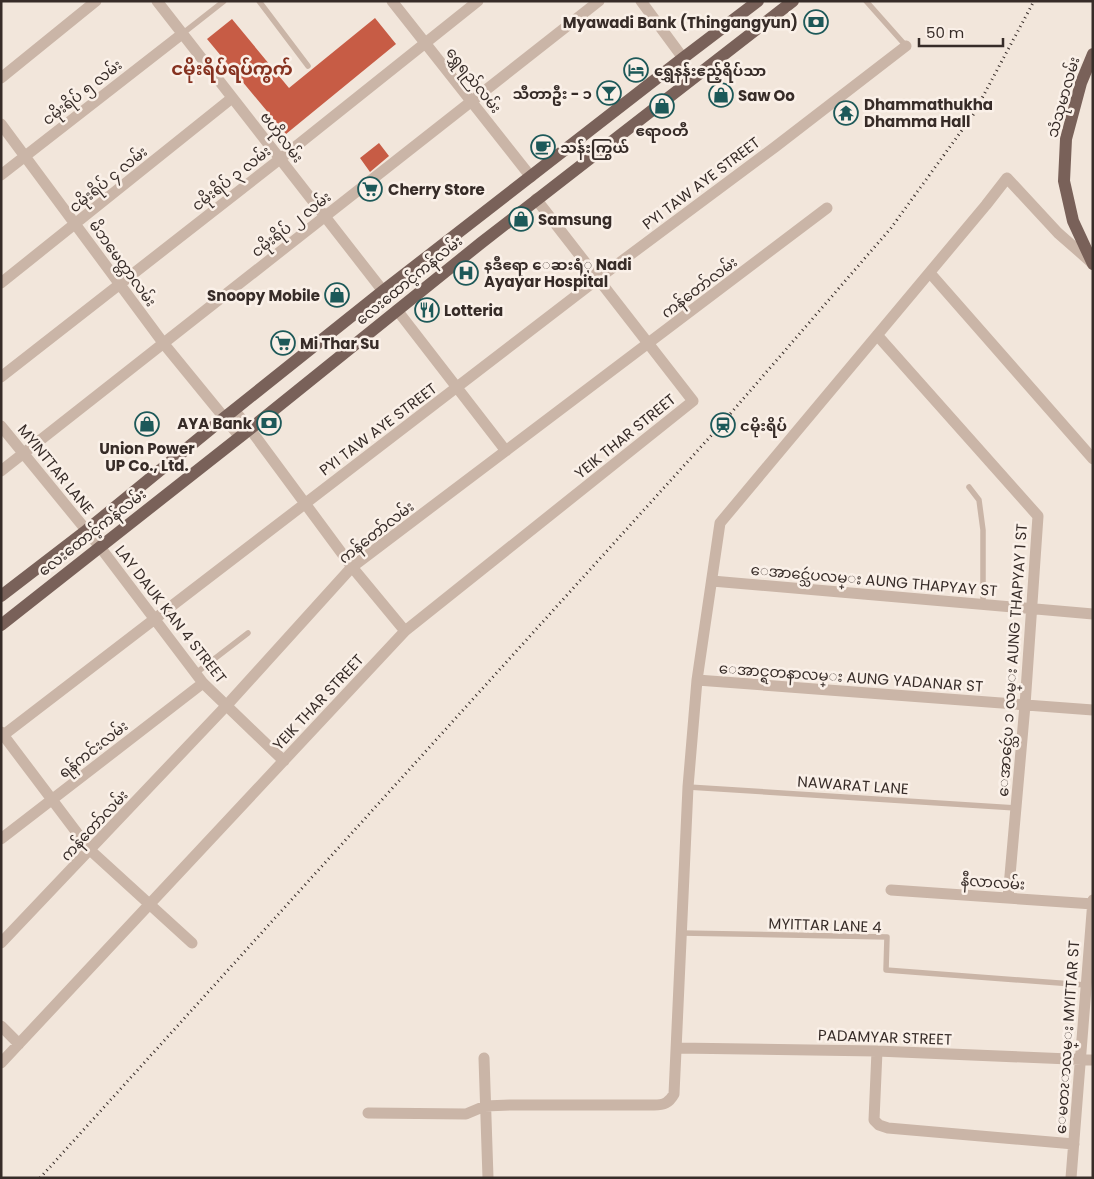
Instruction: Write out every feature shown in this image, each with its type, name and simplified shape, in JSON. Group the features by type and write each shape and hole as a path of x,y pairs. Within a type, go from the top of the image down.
{"main road":[{"name":"လေးထောင့်ကန်လမ်း","path":"1,596 87,530 383,291 758,1"},
{"name":"လေးထောင့်ကန်လမ်း","path":"1,625 245,433 536,199 793,1"},
{"name":"သံသုမာလမ်း","path":"1092,263 1073,221 1064,180 1066,138 1081,83 1093,54"},
{"path":"467,225 481,243"},
{"path":"383,291 397,310"}],"street":[{"path":"1,78 96,1"},
{"name":"ဗဟိုလမ်း","path":"157,1 383,291"},
{"name":"ရွှေရည်လမ်း","path":"392,1 531,177"},
{"name":"ငမိုးရိပ် ၃ လမ်း","path":"1,377 280,159 478,1"},
{"name":"ငမိုးရိပ် ၂ လမ်း","path":"1,471 599,1"},
{"path":"641,1 683,58"},
{"name":"ငမိုးရိပ် ၅ လမ်း","path":"1,175 182,34"},
{"name":"PYI TAW AYE STREET","path":"2,735 599,278 775,147 906,46"},
{"name":"ငမိုးရိပ် ၄ လမ်း","path":"1,283 232,98"},
{"name":"မိဘမေတ္တာလမ်း","path":"1,124 164,344 229,414 305,504 352,567 406,631"},
{"path":"368,1113 466,1114 486,1106 664,1105 670,1101 674,1094 677,1048 688,787 697,680 720,523 930,273 1007,178 1058,234 1092,263"},
{"path":"536,199 649,344"},
{"name":"ကန်တော်လမ်း","path":"1,943 227,705 352,567 827,208"},
{"path":"930,273 1093,459"},
{"path":"397,310 506,452"},
{"name":"ေအာင္သေဴပ ၁ လမ္း AUNG THAPYAY 1 ST","path":"877,335 1038,516 1025,705 1008,898"},
{"name":"YEIK THAR STREET","path":"1,1063 406,631 693,401 649,344"},
{"name":"MYINTTAR LANE","path":"1,426 100,547"},
{"name":"LAY DAUK KAN 4 STREET","path":"100,547 204,683 284,760"},
{"name":"ေအာင္သေဴပလမ္း AUNG THAPYAY ST","path":"712,581 1093,614"},
{"name":"ေအာင္ရတနာလမ္း AUNG YADANAR ST","path":"697,680 1093,710"},
{"name":"ရန်ကင်းလမ်း","path":"1,839 204,683"},
{"path":"2,735 90,850 192,943"},
{"name":"နီလာလမ်း","path":"891,890 1093,904"},
{"name":"ေမတၩာလမ္း MYITTAR ST","path":"1071,1178 1093,900"},
{"path":"1,1026 19,1044"},
{"name":"PADAMYAR STREET","path":"677,1048 877,1050 1093,1060"},
{"path":"877,1050 874,1120 879,1125 888,1128 1074,1144"},
{"path":"484,1058 488,1178"}],"lane":[{"path":"182,34 224,1"},
{"path":"259,1 308,66"},
{"path":"866,1 906,46"},
{"path":"968,487 979,500 982,530 983,604"},
{"path":"196,673 248,633"},
{"name":"NAWARAT LANE","path":"688,787 1016,808"},
{"name":"MYITTAR LANE 4","path":"681,933 887,937 886,970 1086,985"}],"building":[{"path":"375,18 396,44 286,134 207,39 232,19 289,88"},
{"path":"379,143 389,156 370,172 360,158"}],"railway":[{"path":"40,1178 718,428 891,228 973,115 1034,1"}],"place":[{"name":"Myawadi Bank (Thingangyun)","path":"816,22"},
{"name":"ရွှေနန်းဧည့်ရိပ်သာ","path":"636,70"},
{"name":"သီတာဦး - ၁","path":"609,93"},
{"name":"Saw Oo","path":"721,95"},
{"name":"ဧရာဝတီ","path":"662,106"},
{"name":"Dhammathukha Dhamma Hall","path":"846,113"},
{"name":"သန်းကြွယ်","path":"543,147"},
{"name":"Cherry Store","path":"370,189"},
{"name":"Samsung","path":"521,219"},
{"name":"နဒီဧရာ ေဆးရံု Nadi Ayayar Hospital","path":"466,273"},
{"name":"Snoopy Mobile","path":"337,295"},
{"name":"Lotteria","path":"427,310"},
{"name":"Mi Thar Su","path":"283,343"},
{"name":"AYA Bank","path":"269,423"},
{"name":"Union Power UP Co., Ltd.","path":"147,424"},
{"name":"ငမိုးရိပ်","path":"723,425"}],"district":[{"name":"ငမိုးရိပ်ရပ်ကွက်","path":"232,68"}]}
